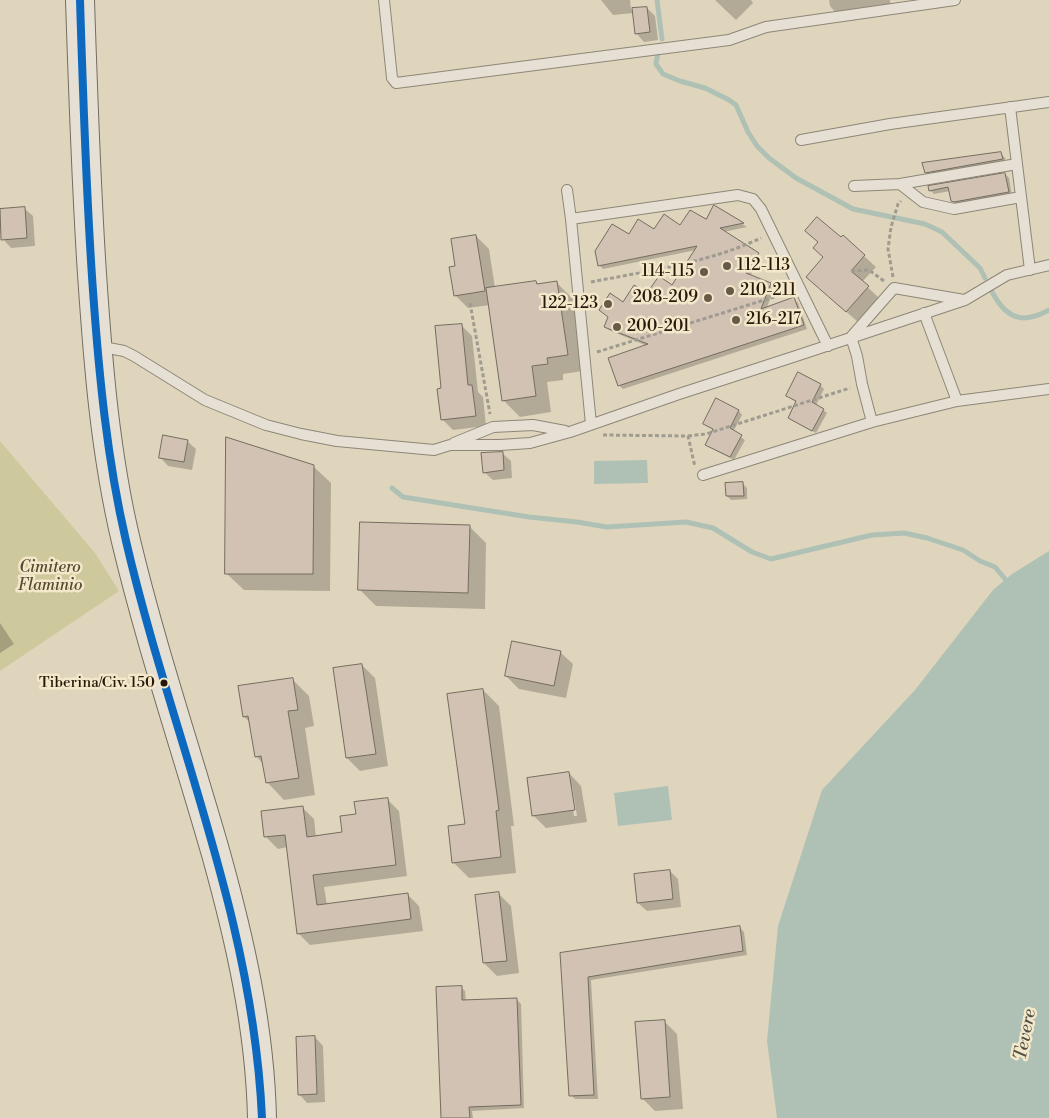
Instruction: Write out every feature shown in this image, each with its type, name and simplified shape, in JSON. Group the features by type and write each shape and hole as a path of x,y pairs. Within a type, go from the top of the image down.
{"main road":[{"path":"80,0 85,162 97,345 112,468 124,533 140,598 228,896 246,973 258,1058 262,1118"}],"lane":[{"path":"384,0 392,78 396,83 729,40 766,27 955,0"},
{"path":"801,140 890,124 1049,102"},
{"path":"1010,108 1030,270"},
{"path":"854,186 900,184 1017,164"},
{"path":"900,184 923,202 954,209 1021,197"},
{"path":"567,190 591,424"},
{"path":"571,219 738,195 753,199 761,209 828,346"},
{"path":"450,445 500,446 530,443 570,432 965,300 1007,275 1049,265"},
{"path":"852,337 894,288 965,300"},
{"path":"924,313 957,401"},
{"path":"852,337 872,422"},
{"path":"97,345 124,351 205,400 266,425 336,441 434,450 493,427 533,425 570,432"},
{"path":"703,475 872,422 957,401 1049,389"}],"path":[{"path":"894,288 888,249 891,227 898,204"},
{"path":"578,285 669,267 739,248 772,233"},
{"path":"851,271 869,270 894,288"},
{"path":"584,355 611,349 800,289"},
{"path":"470,303 493,427"},
{"path":"570,432 614,437 706,434 862,384"},
{"path":"688,436 694,466 703,475"}],"green space":[{"name":"Cimitero Flaminio","path":"0,441 95,553 119,591 0,671"}],"water":[{"path":"647,460 648,483 594,484 594,461"},
{"name":"Tevere","path":"1049,551 1049,1118 777,1118 767,1041 778,926 822,790 915,690 993,590 1012,574"},
{"path":"668,786 672,820 618,826 614,793"}],"building":[{"path":"647,7 650,32 635,34 632,8"},
{"path":"1001,152 1003,159 925,173 922,163"},
{"path":"1005,173 1009,192 954,202 951,201 948,187 929,191 928,186"},
{"path":"714,205 744,223 720,228 759,253 746,273 771,283 761,309 794,297 804,325 618,386 608,358 648,344 604,327 608,317 599,310 610,293 623,302 634,285 647,293 659,276 672,285 697,246 598,266 595,251 612,224 629,234 638,219 654,229 664,214 680,225 690,210 706,219"},
{"path":"25,207 27,238 1,240 0,209"},
{"path":"817,217 841,237 843,235 865,255 851,271 869,286 846,312 806,277 823,257 813,248 818,242 805,231"},
{"path":"476,235 485,291 454,296 449,267 455,266 451,239"},
{"path":"536,281 537,284 557,281 568,355 547,358 548,364 532,366 536,396 502,401 486,288"},
{"path":"462,324 468,385 472,385 476,416 441,420 437,389 441,388 435,326"},
{"path":"798,372 821,384 812,402 824,409 812,431 788,418 796,401 786,396"},
{"path":"716,398 739,410 730,428 742,435 730,457 705,445 713,429 703,424"},
{"path":"163,435 188,440 184,462 159,458"},
{"path":"226,437 314,465 313,574 225,574"},
{"path":"503,452 504,470 483,473 481,453"},
{"path":"743,482 744,496 726,496 725,483"},
{"path":"360,522 470,525 468,593 358,590"},
{"path":"512,641 561,651 554,686 505,676"},
{"path":"362,664 376,754 346,758 333,668"},
{"path":"293,678 298,710 288,711 299,778 266,783 261,756 255,757 248,716 243,717 238,686"},
{"path":"483,689 499,810 496,811 501,857 452,863 448,826 465,824 447,694"},
{"path":"569,772 575,810 532,816 527,778"},
{"path":"388,798 396,865 313,875 317,905 408,893 411,919 297,934 285,835 264,837 261,811 303,806 307,837 342,832 340,816 356,814 354,802"},
{"path":"670,870 673,899 637,903 634,874"},
{"path":"499,892 507,961 483,963 475,895"},
{"path":"740,926 743,951 588,977 594,1095 569,1096 560,953"},
{"path":"462,986 462,1000 517,998 521,1105 469,1107 470,1118 441,1118 436,987"},
{"path":"665,1020 670,1097 641,1099 635,1022"},
{"path":"315,1036 317,1094 298,1095 296,1037"}],"waterway":[{"path":"657,0 662,39"},
{"path":"658,52 656,64 663,74 705,88 736,105 748,132 757,146 769,158 796,178 853,209 925,224 942,232 980,268 985,278"},
{"path":"991,290 1002,307 1015,316 1022,318 1030,317 1049,310"},
{"path":"392,488 403,497 607,527 686,522 713,528 752,552 771,559 872,535 904,533 927,538 963,550 980,561 995,567 1005,579"}],"transit line":[{"path":"80,0 93,291 101,385 119,510 144,613 208,826 227,898 243,970 255,1043 262,1118"}],"place":[{"name":"112-113","path":"727,266"},
{"name":"114-115","path":"704,272"},
{"name":"210-211","path":"730,291"},
{"name":"208-209","path":"708,298"},
{"name":"122-123","path":"608,304"},
{"name":"216-217","path":"736,320"},
{"name":"200-201","path":"617,327"},
{"name":"Tiberina/Civ. 150","path":"164,683"}]}
